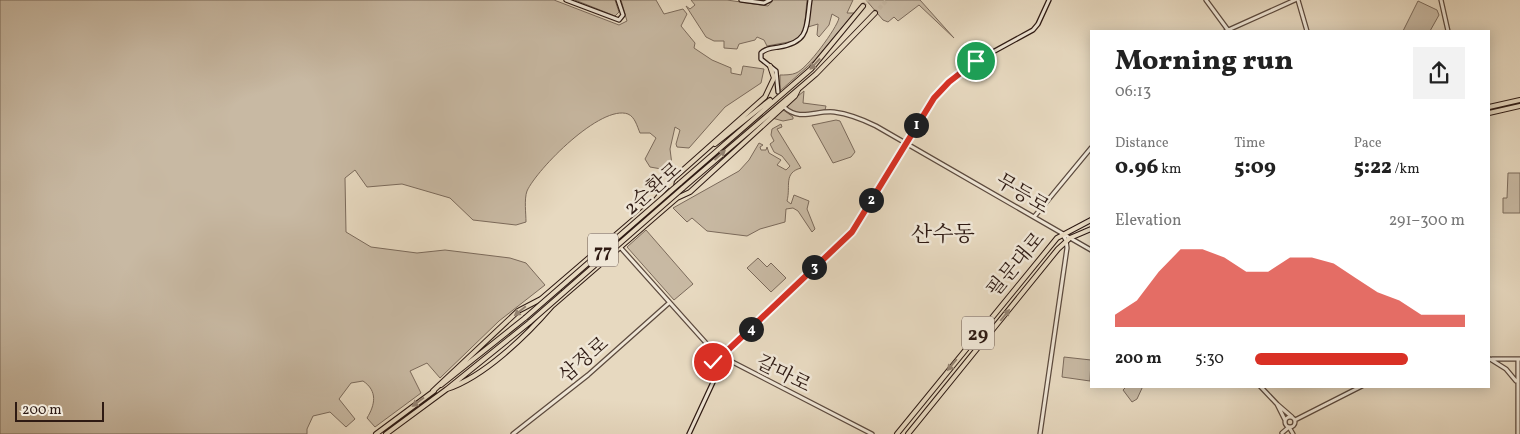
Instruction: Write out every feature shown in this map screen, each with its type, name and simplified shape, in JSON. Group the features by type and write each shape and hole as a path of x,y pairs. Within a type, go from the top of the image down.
{"main road":[{"name":"2순환로","path":"376,434 526,318 794,84 834,42 863,6"},
{"name":"2순환로","path":"386,434 447,389 530,322 798,90 840,51 875,13"},
{"path":"434,391 518,311 541,299 649,206 674,178 768,93 774,78 770,66"},
{"path":"550,308 680,196 690,192 795,96 798,90"},
{"path":"707,149 783,93"},
{"path":"1490,107 1520,100"},
{"path":"1490,113 1520,106"},
{"path":"674,178 671,186 680,196"},
{"path":"447,389 457,386 494,361 535,327 562,292 661,200 666,188"},
{"path":"638,222 649,206"},
{"name":"필문대로","path":"896,434 1061,234 1090,220"},
{"name":"필문대로","path":"908,434 1068,239 1090,229"},
{"path":"600,256 615,253"},
{"path":"588,275 595,262"},
{"path":"533,303 541,307 546,314"}],"street":[{"path":"566,0 619,20 624,15 618,0"},
{"path":"741,0 764,4 770,0"},
{"path":"778,92 777,73 761,59 761,53 765,50 796,43 802,39 806,30 810,0"},
{"path":"689,434 728,350 852,232 906,142 940,90 971,64 1031,32 1038,24 1049,0"},
{"path":"1206,0 1226,30"},
{"path":"1229,30 1297,0 1307,30"},
{"path":"1441,0 1448,30"},
{"name":"무등로","path":"784,107 800,115 832,112 851,115 906,142 1068,239 1090,250"},
{"path":"1034,217 1090,149"},
{"name":"갈마로","path":"612,237 705,344 724,359 872,434"},
{"path":"1040,434 1068,239"},
{"name":"삼정로","path":"513,434 588,375 669,303"},
{"path":"705,344 717,374"},
{"path":"1490,359 1519,360 1517,382 1519,390 1518,434"},
{"path":"1490,359 1506,369 1517,382"},
{"path":"1262,388 1295,420"},
{"path":"1295,420 1358,388"},
{"path":"1277,404 1294,434"},
{"path":"1286,420 1292,417"},
{"path":"1294,434 1295,420"},
{"path":"1282,433 1294,425"}],"shaded area":[{"path":"0,0 554,0 619,25 627,21 621,0 656,0 664,14 683,9 687,14 681,26 695,43 694,48 712,60 731,68 731,73 741,75 743,66 764,69 761,83 725,107 689,148 677,147 676,144 680,130 675,127 670,149 672,165 667,170 650,167 645,159 656,138 650,133 640,133 634,119 630,115 616,114 602,119 587,128 556,154 533,181 526,194 526,222 516,225 473,220 450,198 402,184 367,187 355,170 345,178 346,232 371,247 417,253 445,250 510,258 526,263 545,285 499,321 440,378 427,363 410,371 421,393 375,427 367,418 372,408 373,394 368,385 363,381 351,383 339,399 355,419 346,427 330,412 313,416 307,429 307,434 0,434"},
{"path":"575,0 615,0 619,12 615,16"},
{"path":"691,0 727,0 768,6 773,0 807,0 804,32 794,41 767,46 764,40 757,37 755,40 739,44 737,49 724,48 724,41 714,41 706,37 686,6 690,9 695,5"},
{"path":"811,0 853,0 847,13 854,13 815,60 780,91 780,75 790,75 801,70 827,39 839,18 832,14 829,25 819,37 817,35 818,24 808,27"},
{"path":"866,0 920,0 954,38 919,5 898,21 894,17 888,22 883,20"},
{"path":"1418,1 1437,10 1439,15 1431,30 1404,30"},
{"path":"804,91 803,103 826,106 825,110 799,113 790,110 786,106"},
{"path":"782,109 793,119 783,121 772,118"},
{"path":"836,120 840,121 855,152 851,157 833,163 812,125"},
{"path":"781,124 782,127 777,129 801,168 795,170 790,177 787,201 791,204 794,195 809,201 807,209 815,229 812,232 798,211 793,208 786,209 785,222 760,229 747,236 707,231 692,218 687,222 673,208 739,171 749,160 759,143 763,145 760,147 761,150 766,150 767,147 769,153 781,160 777,165 786,170 790,166 782,156 774,152 770,144 774,141 771,135 772,129"},
{"path":"1508,173 1520,173 1520,213 1503,213 1503,198 1507,198"},
{"path":"646,230 693,284 674,300 627,247"},
{"path":"758,258 767,267 771,263 786,278 771,292 747,268"},
{"path":"1064,357 1090,360 1090,381 1062,377"},
{"path":"1125,388 1142,388 1137,399 1132,402 1123,390"}],"tunnel":[{"path":"863,6 868,0"},
{"path":"875,13 887,0"}],"district":[{"name":"산수동","path":"943,233"}],"route":[{"path":"713,362 717,374 728,350 852,232 934,98 959,73 976,61"}]}
